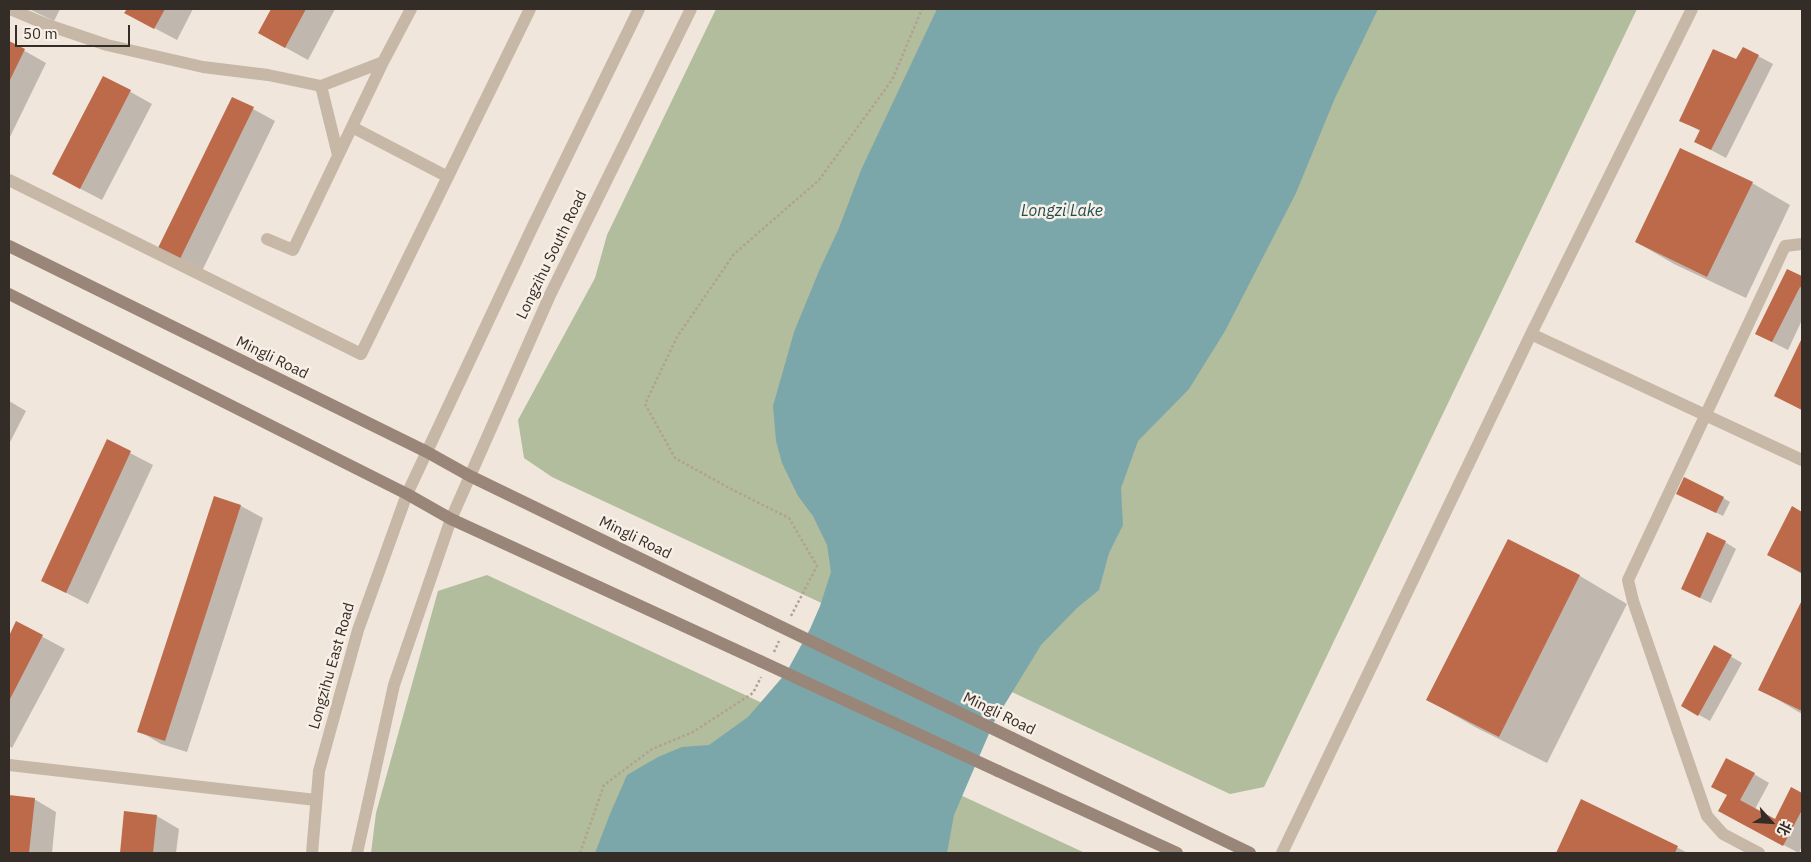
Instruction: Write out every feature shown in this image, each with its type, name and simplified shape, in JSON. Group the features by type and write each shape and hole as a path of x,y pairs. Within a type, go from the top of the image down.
{"main road":[{"name":"Mingli Road","path":"9,246 427,452 470,476 1250,853"},
{"path":"9,294 407,494 451,519 765,660 1177,853"}],"street":[{"path":"10,9 48,25 107,45 203,67 268,75 321,86 383,62"},
{"path":"267,238 293,250 410,9"},
{"path":"9,180 362,354 530,9"},
{"name":"Longzihu South Road","path":"407,494 532,228 639,9"},
{"name":"Longzihu South Road","path":"451,519 550,295 691,9"},
{"path":"1282,853 1531,334 1692,9"},
{"path":"321,86 338,155"},
{"path":"352,127 448,177"},
{"path":"1760,853 1723,834 1707,816 1632,601 1628,580 1785,246 1802,244"},
{"path":"1531,334 1802,460"},
{"name":"Longzihu East Road","path":"312,853 319,770 358,630 407,494"},
{"path":"357,853 394,685 451,519"},
{"path":"9,765 316,800"}],"path":[{"path":"791,617 817,566 789,518 674,458 645,404 677,337 734,254 819,180 892,80 922,9"},
{"path":"765,660 783,634"},
{"path":"580,853 604,785 652,748 693,732 753,693 762,676"}],"green space":[{"path":"716,9 1637,9 1264,787 1230,794 552,477 524,458 518,420 595,278 607,235"},
{"path":"487,575 1085,853 371,853 376,813 438,591"}],"water":[{"name":"Longzi Lake","path":"937,9 1378,9 1335,98 1296,193 1225,331 1189,389 1138,441 1121,488 1123,525 1109,553 1099,590 1077,608 1041,645 994,722 954,815 947,853 595,853 627,775 658,757 682,747 709,745 748,717 786,673 820,606 831,572 827,545 813,516 798,496 782,463 776,441 773,406 794,332 819,271 839,228 861,170"}],"building":[{"path":"127,9 165,9 154,29 124,13"},
{"path":"271,9 306,9 285,48 258,33"},
{"path":"9,41 25,49 9,82"},
{"path":"1743,47 1759,55 1711,150 1694,142 1700,130 1679,121 1713,49 1736,59"},
{"path":"103,76 131,90 80,189 52,174"},
{"path":"232,97 254,107 179,261 157,250"},
{"path":"1680,148 1753,182 1707,277 1635,242"},
{"path":"1787,269 1802,276 1802,288 1800,287 1772,342 1755,334"},
{"path":"1802,338 1802,410 1774,396"},
{"path":"107,439 131,451 66,593 41,581"},
{"path":"1684,477 1724,497 1716,513 1676,494"},
{"path":"214,496 241,505 165,741 137,732"},
{"path":"1792,506 1802,512 1802,573 1767,555"},
{"path":"1707,532 1726,541 1700,598 1681,589"},
{"path":"1508,539 1580,575 1499,737 1426,700"},
{"path":"1802,600 1802,711 1758,690"},
{"path":"16,621 43,635 9,701 9,636"},
{"path":"1714,645 1732,655 1698,716 1681,706"},
{"path":"1726,758 1755,773 1740,800 1775,819 1791,787 1802,793 1802,810 1783,846 1718,811 1727,795 1711,787"},
{"path":"9,795 35,798 29,853 9,853"},
{"path":"1581,799 1678,846 1675,853 1556,853"},
{"path":"124,811 157,815 153,853 120,853"}]}
